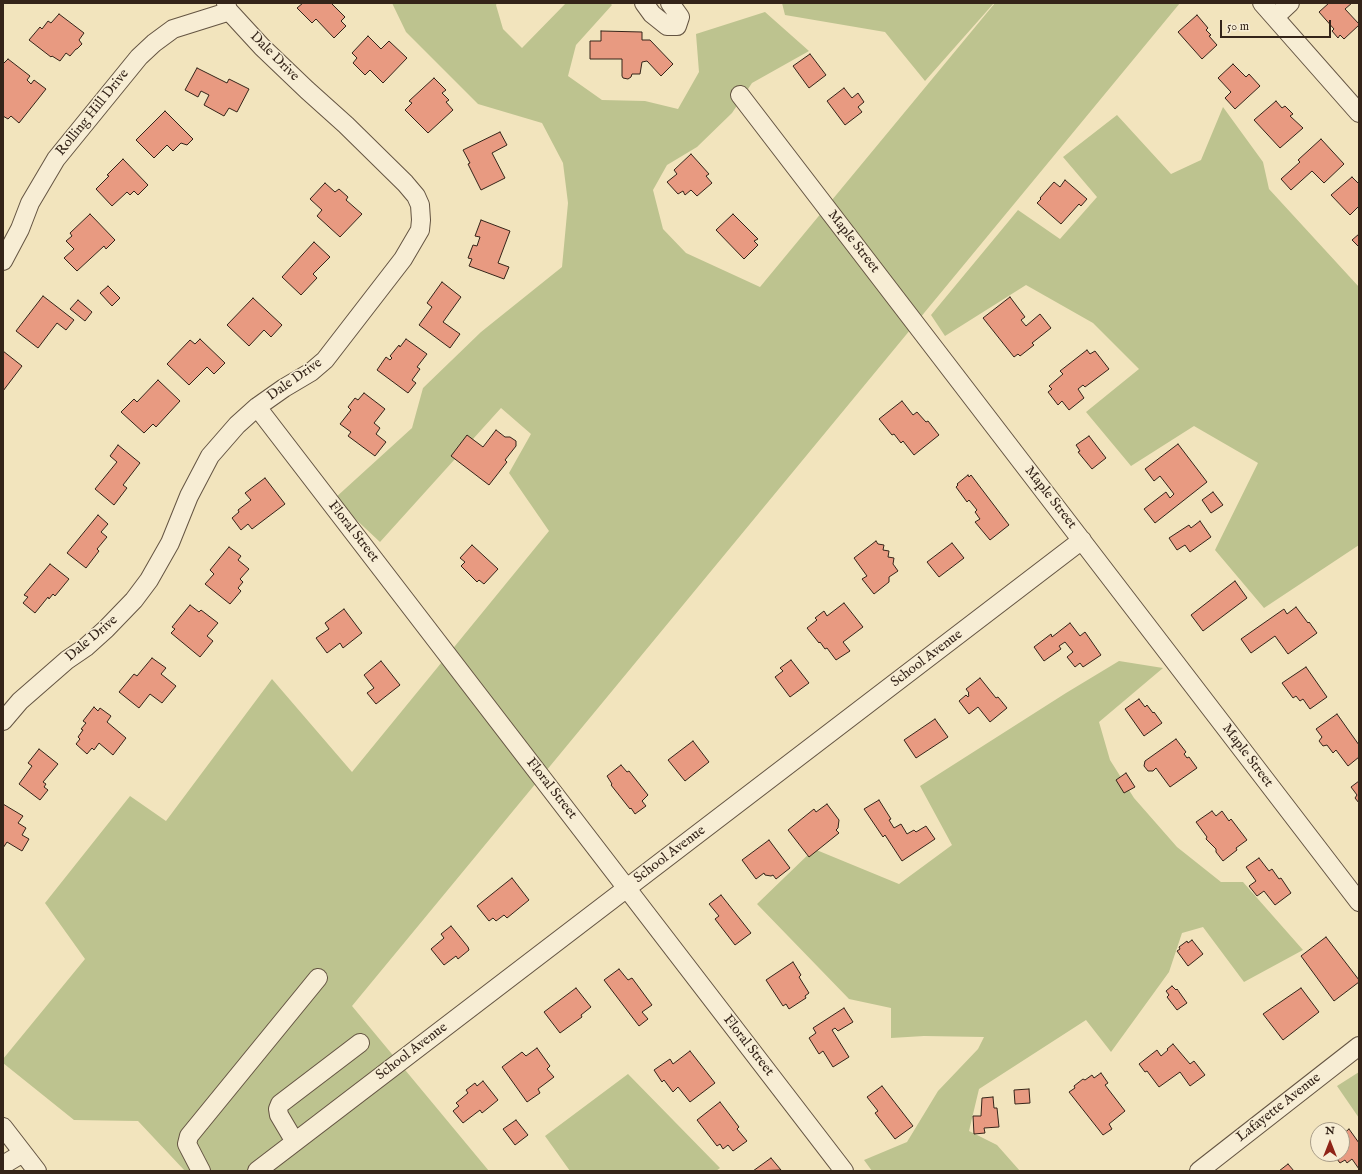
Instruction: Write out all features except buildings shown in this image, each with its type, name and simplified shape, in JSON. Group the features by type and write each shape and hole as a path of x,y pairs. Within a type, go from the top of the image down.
{"street":[{"path":"644,3 652,14 667,26 677,26 680,17 670,3"},
{"path":"1262,3 1359,112"},
{"path":"1275,17 1290,3"},
{"name":"Rolling Hill Drive","path":"4,257 20,229 30,203 56,159 139,57 154,43 173,29 224,13 227,7"},
{"name":"Dale Drive","path":"3,721 20,701 67,660 86,647 134,600 149,580 170,543 189,496 210,456 228,435 257,407 284,388 311,372 325,360 403,259 420,230 420,205 416,196 405,183 262,47 227,7"},
{"name":"Maple Street","path":"740,95 1359,902"},
{"name":"Floral Street","path":"257,407 844,1171"},
{"name":"School Avenue","path":"257,1171 1082,540"},
{"path":"201,1171 187,1144 189,1136 318,978"},
{"path":"295,1142 279,1116 278,1109 280,1104 360,1043"},
{"name":"Lafayette Avenue","path":"1199,1171 1359,1046"},
{"path":"3,1127 37,1171"},
{"path":"3,1165 23,1153"}],"green space":[{"path":"392,3 497,3 496,5 503,29 522,48 566,3 610,3 612,5 576,45 568,76 602,100 645,101 678,109 699,72 696,34 765,12 809,51 752,83 732,113 697,147 667,165 653,190 663,229 686,253 760,287 995,3 1180,3 352,1006 489,1171 185,1171 138,1121 74,1120 3,1063 3,1059 85,959 45,903 130,796 166,821 272,679 352,772 549,531 509,473 531,434 501,408 380,542 334,499 412,428 423,388 481,332 562,267 568,203 563,163 542,123 478,104 406,32"},
{"path":"782,3 994,3 925,81 885,32 785,15"},
{"path":"1223,107 1263,162 1269,189 1359,287 1359,545 1264,608 1215,550 1258,463 1194,426 1131,466 1086,412 1139,369 1093,323 1026,285 945,336 931,315 1018,210 1060,239 1097,197 1063,157 1117,115 1171,174 1201,160"},
{"path":"1119,661 1163,668 1099,722 1110,760 1134,798 1177,847 1221,882 1243,882 1303,950 1244,982 1203,927 1182,933 1169,972 1111,1052 1086,1020 979,1089 969,1131 997,1145 1020,1171 872,1171 864,1160 907,1142 938,1091 978,1049 984,1037 924,1036 891,1038 891,1008 849,999 757,904 814,849 899,884 952,845 920,786"},
{"path":"1359,1072 1359,1118 1337,1086"},
{"path":"628,1074 720,1168 716,1171 570,1171 545,1136"}]}
